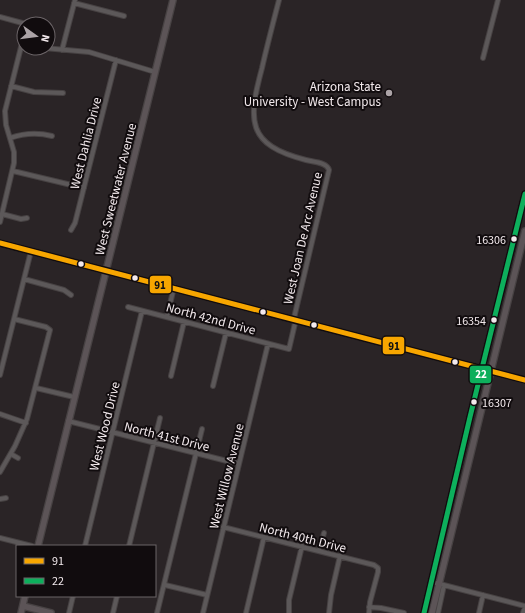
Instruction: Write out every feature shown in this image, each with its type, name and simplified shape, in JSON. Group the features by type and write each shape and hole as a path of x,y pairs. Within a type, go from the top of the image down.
{"main road":[{"name":"West Sweetwater Avenue","path":"38,545 173,0"},
{"path":"424,613 508,261 523,210 525,194"},
{"path":"432,613 442,585 490,371 525,231"},
{"path":"0,243 525,380"},
{"path":"508,261 517,263"},
{"path":"21,613 26,597"},
{"path":"23,606 51,613"}],"street":[{"name":"West Joan De Arc Avenue","path":"279,0 253,102 253,113 260,133 270,146 289,156 324,164 329,170 289,349"},
{"path":"483,58 498,0"},
{"path":"62,50 74,2 124,16"},
{"path":"0,17 16,21"},
{"path":"56,49 89,52 156,72"},
{"path":"0,222 13,171 14,152 6,125 5,111 19,56"},
{"name":"West Dahlia Drive","path":"71,230 75,223 116,60"},
{"path":"11,86 34,92 63,93"},
{"path":"10,138 29,133 39,133 52,136"},
{"path":"13,171 84,188"},
{"path":"2,214 21,219 27,218"},
{"path":"0,375 31,251"},
{"path":"24,279 64,290 71,295"},
{"path":"167,317 174,288"},
{"name":"North 42nd Drive","path":"128,307 289,349"},
{"name":"West Wood Drive","path":"85,545 142,311"},
{"path":"0,472 11,454 26,423 50,330 46,327 14,318"},
{"path":"171,376 184,322"},
{"path":"213,386 226,333"},
{"name":"West Willow Avenue","path":"203,613 268,344"},
{"path":"36,388 74,398"},
{"path":"0,414 26,423"},
{"path":"129,545 160,418"},
{"name":"North 41st Drive","path":"68,421 239,464"},
{"path":"157,613 202,429"},
{"path":"11,454 18,458"},
{"path":"0,499 6,498"},
{"name":"North 40th Drive","path":"223,527 374,565 378,568 369,607"},
{"path":"319,551 324,533"},
{"path":"246,613 264,537"},
{"path":"0,538 28,545"},
{"path":"289,613 289,600 302,546"},
{"path":"329,613 331,595 340,556"},
{"path":"432,582 525,606 523,613"},
{"path":"164,585 207,595"},
{"path":"438,613 442,585"},
{"path":"478,613 483,595"},
{"path":"69,613 73,597"},
{"path":"113,613 117,597"},
{"path":"369,613 369,607 404,613"}],"transit line":[{"name":"22","path":"424,613 470,417 525,194"},
{"name":"91","path":"0,243 525,380"}],"place":[{"name":"Arizona State University - West Campus","path":"389,93"},
{"name":"16306","path":"514,239"},
{"name":"16354","path":"494,320"},
{"name":"16307","path":"474,402"}]}
